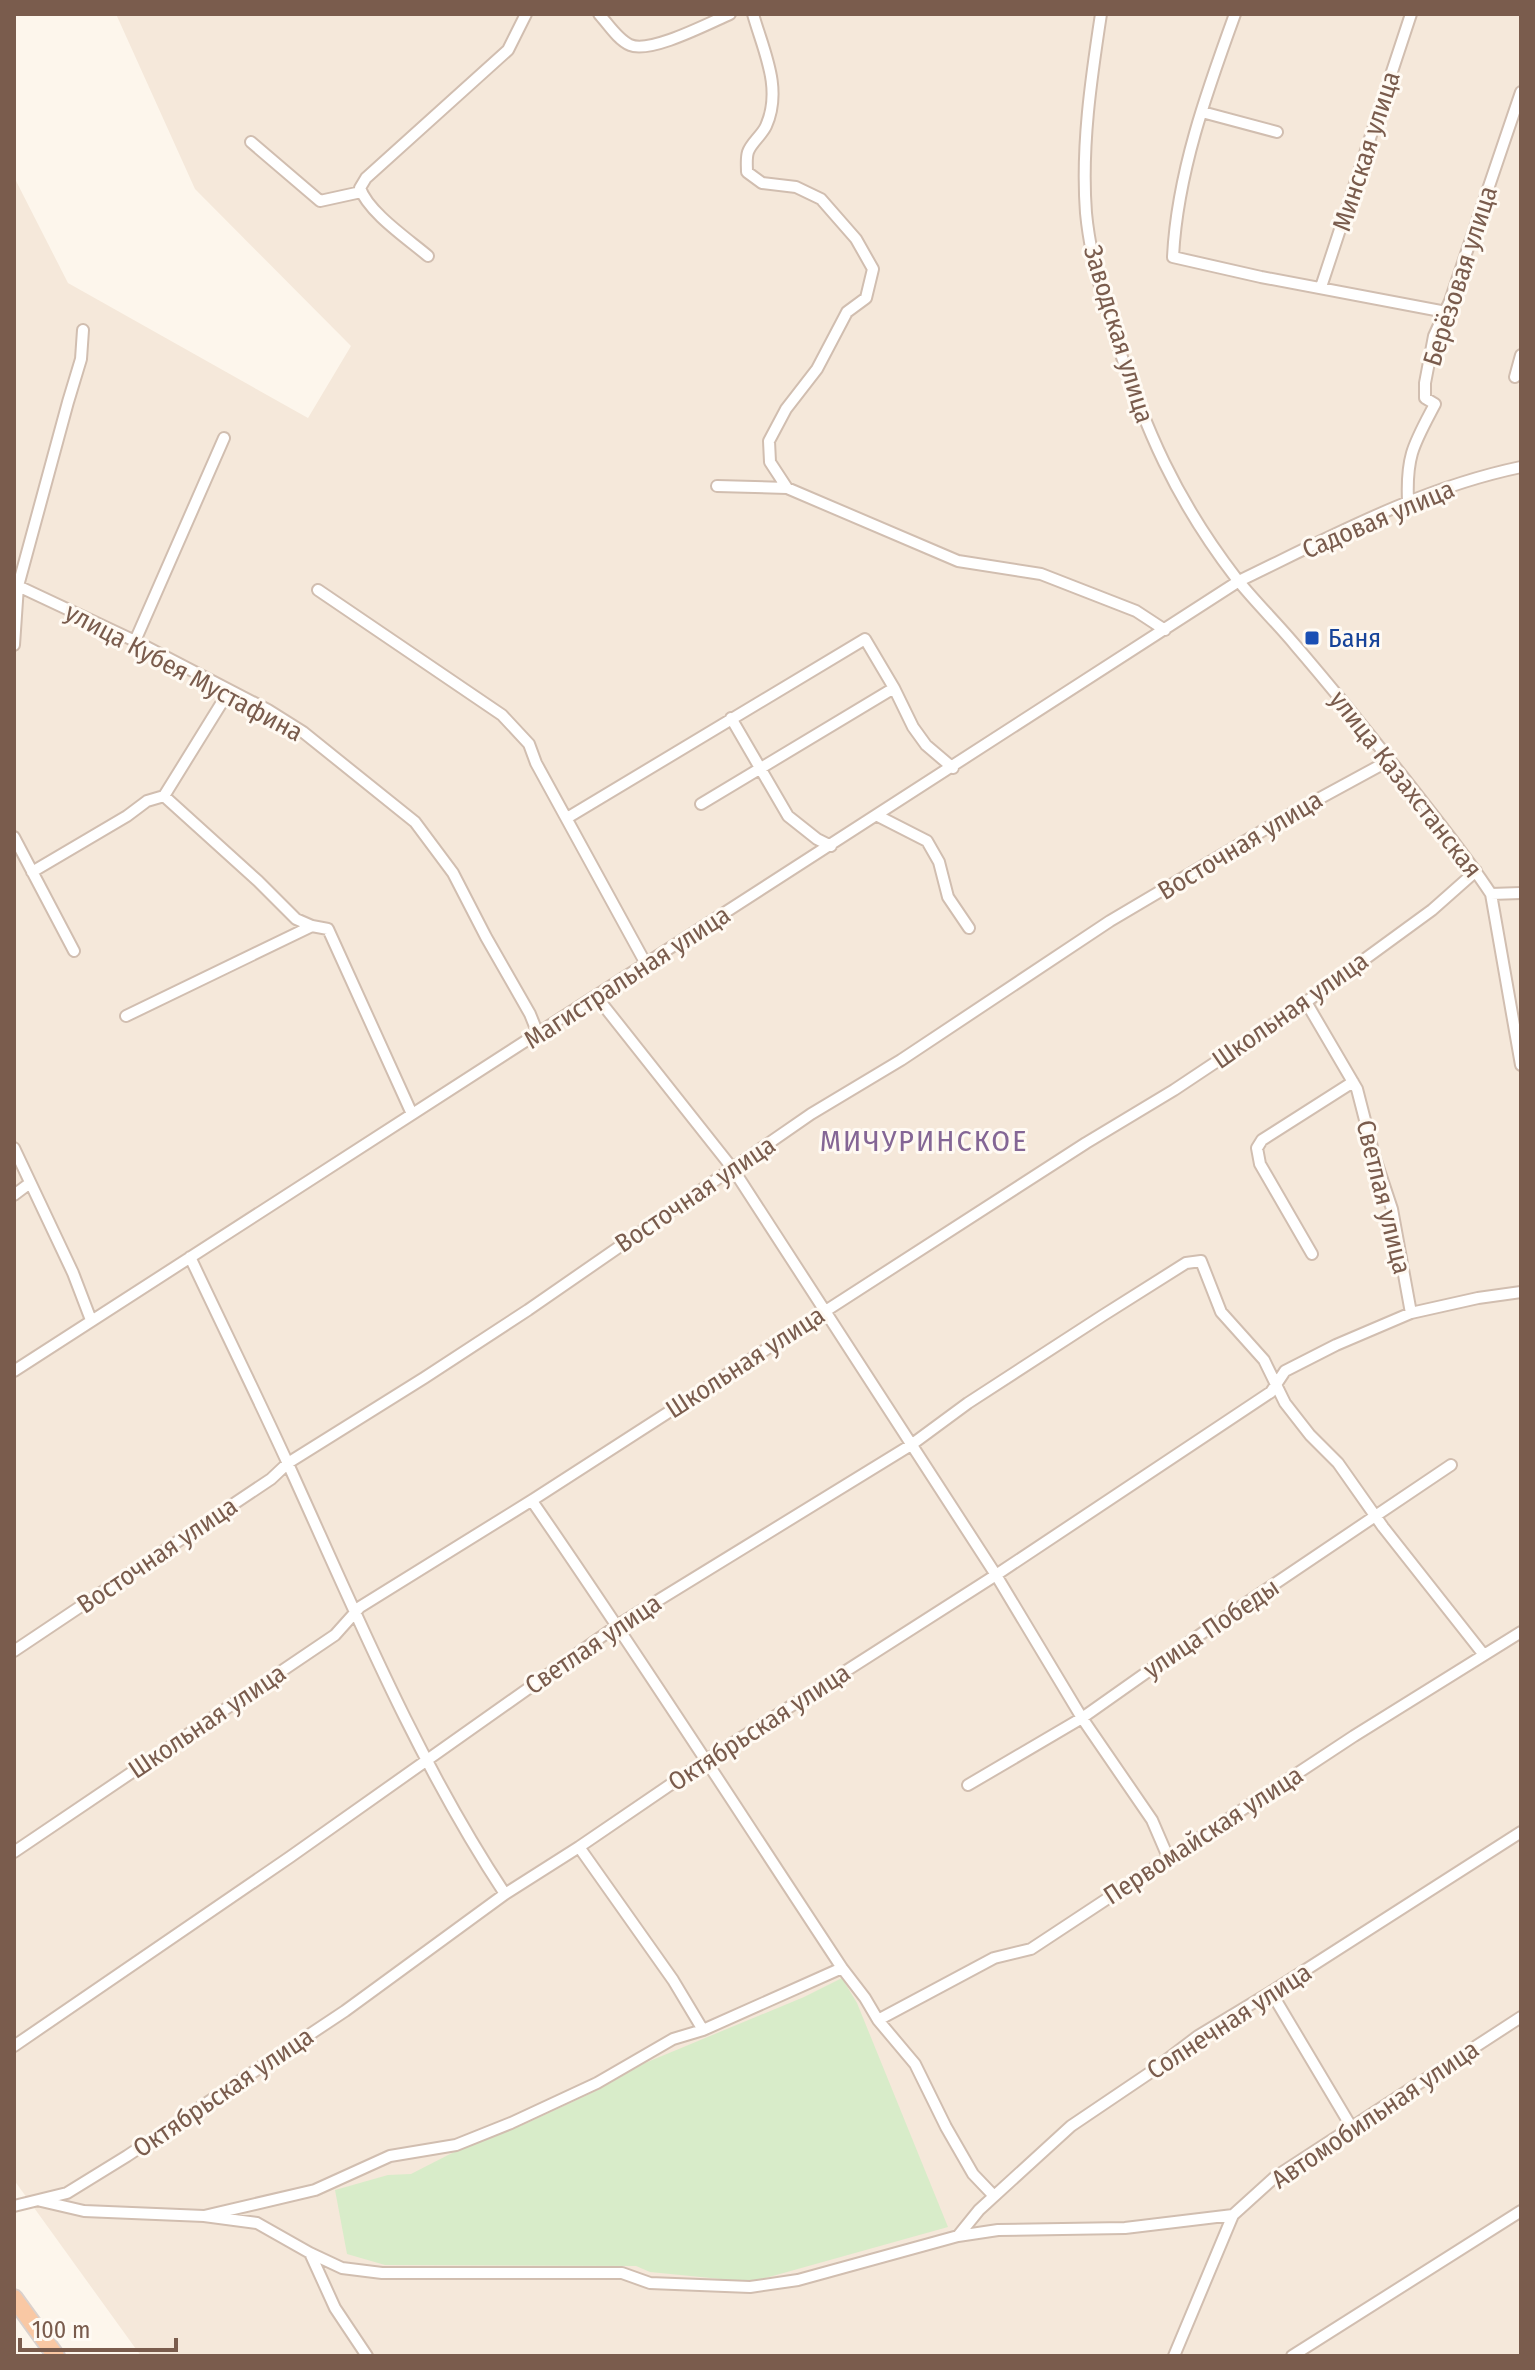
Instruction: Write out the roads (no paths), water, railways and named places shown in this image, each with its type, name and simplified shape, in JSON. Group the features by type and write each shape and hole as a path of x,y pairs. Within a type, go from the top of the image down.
{"highway":[{"path":"14,2298 56,2356"}],"street":[{"path":"428,256 375,210 363,197 360,188 366,178 508,50 526,14"},
{"path":"599,14 626,44 636,48 656,45 730,14"},
{"path":"753,14 770,61 773,99 766,127 748,151 747,172 762,183 796,187 821,199 856,239 873,269 866,298 847,312 817,369 786,409 769,441 770,462 787,488"},
{"name":"Заводская улица","path":"1101,14 1085,153 1086,210 1096,275 1123,362 1161,459 1206,537 1239,581"},
{"path":"1235,14 1208,89 1187,165 1173,257 1446,312"},
{"name":"Минская улица","path":"1321,287 1411,14"},
{"name":"Берёзовая улица","path":"1408,501 1410,452 1435,404 1425,398 1434,336 1446,312 1521,92"},
{"path":"1202,112 1277,132"},
{"path":"251,142 320,201 361,192"},
{"path":"14,645 18,586 81,359 83,330"},
{"path":"1515,377 1521,355"},
{"path":"135,641 224,438"},
{"name":"Садовая улица","path":"1239,581 1408,501 1521,467"},
{"path":"717,486 787,488 958,561 1041,574 1136,611 1165,630"},
{"name":"Магистральная улица","path":"14,1371 1239,581"},
{"name":"улица Казахстанская","path":"1239,581 1390,760 1491,894 1521,1065"},
{"name":"улица Кубея Мустафина","path":"18,586 135,641 268,710 303,732 415,822 453,873 538,1034"},
{"path":"318,590 502,715 529,744 536,763 646,964"},
{"path":"567,818 865,639 913,727 926,745 953,768"},
{"path":"701,804 894,688"},
{"path":"32,872 147,801 164,796 229,691"},
{"path":"731,718 788,816 831,846"},
{"name":"Восточная улица","path":"14,1651 271,1479 288,1463 424,1378 811,1114 901,1060 1110,921 1289,815 1390,760"},
{"path":"164,796 296,919 328,929 412,1114"},
{"path":"878,816 918,835 932,848 948,897 969,928"},
{"path":"14,837 74,951"},
{"name":"Школьная улица","path":"14,1852 335,1635 360,1607 532,1501 826,1309 1174,1090 1306,1002 1432,910 1476,871"},
{"path":"1491,894 1521,893"},
{"path":"126,1016 312,926"},
{"path":"596,996 733,1169 996,1575 1082,1718 1152,1820 1168,1857"},
{"name":"Светлая улица","path":"1306,1002 1357,1089 1392,1209 1411,1313"},
{"name":"Светлая улица","path":"1312,1254 1260,1164 1257,1148 1262,1140 1353,1082"},
{"path":"14,1148 73,1273 91,1320"},
{"path":"14,1195 30,1183"},
{"path":"190,1257 288,1463 355,1614 482,1860 505,1894"},
{"name":"Светлая улица","path":"14,2046 277,1866 618,1625 911,1445 968,1403 1186,1263 1201,1261 1221,1312 1264,1360 1276,1386"},
{"name":"Октябрьская улица","path":"14,2206 67,2193 127,2156 345,2011 505,1894 1258,1401 1271,1392 1285,1371 1411,1313 1521,1292"},
{"path":"1276,1386 1285,1403 1310,1435 1338,1463 1376,1517 1484,1655"},
{"name":"улица Победы","path":"968,1785 1082,1718 1451,1465"},
{"path":"532,1501 618,1625 842,1968 878,2020 915,2064 973,2174 994,2196"},
{"name":"Первомайская улица","path":"878,2020 994,1958 1031,1949 1354,1736 1521,1632"},
{"name":"Солнечная улица","path":"958,2236 979,2210 1071,2126 1198,2036 1521,1832"},
{"path":"579,1847 673,1980 703,2030"},
{"path":"204,2216 315,2190 390,2156 456,2145 597,2083 673,2039 703,2030 842,1968"},
{"path":"1271,1992 1352,2128"},
{"name":"Автомобильная улица","path":"1233,2215 1275,2177 1521,2017"},
{"path":"38,2200 84,2211 204,2216 257,2223 342,2268 382,2273 622,2273 650,2283 750,2287 798,2280 958,2236 998,2230 1125,2228 1233,2215 1174,2356"},
{"path":"1292,2356 1521,2211"},
{"path":"310,2253 335,2308 367,2356"}],"place":[{"name":"Баня","path":"1312,638"}],"district":[{"name":"МИЧУРИНСКОЕ","path":"924,1141"}]}
